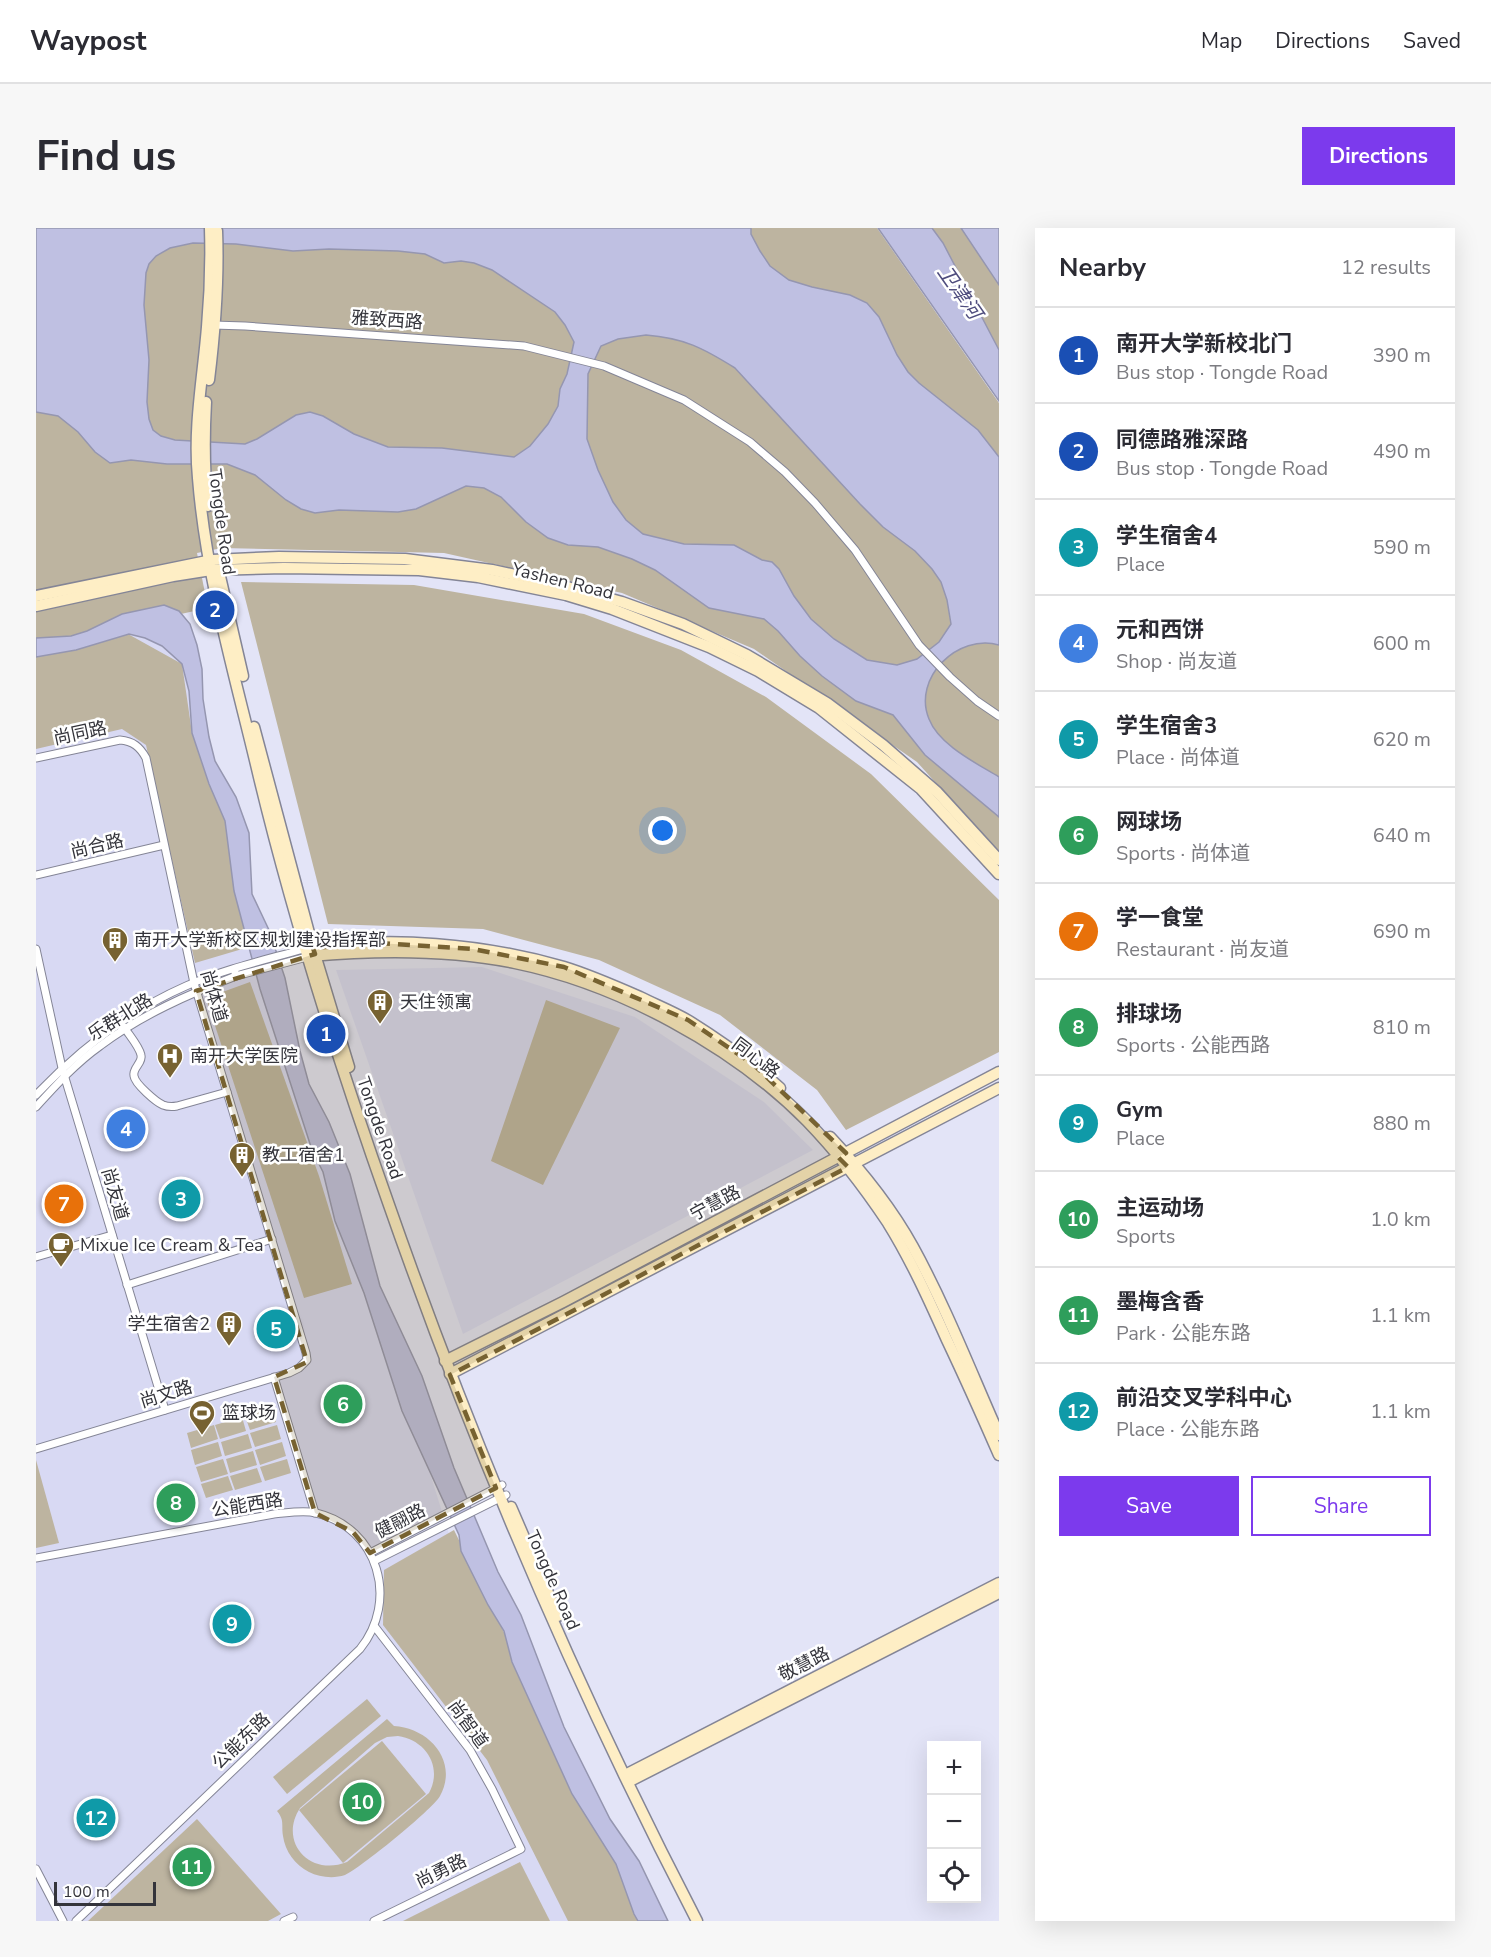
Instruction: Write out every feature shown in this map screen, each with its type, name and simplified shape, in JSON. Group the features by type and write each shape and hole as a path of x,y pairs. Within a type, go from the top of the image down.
{"main road":[{"name":"Tongde Road","path":"210,228 214,256"},
{"name":"Tongde Road","path":"217,228 211,325 200,434 201,475 213,563 310,952 453,1373 501,1491 629,1777 697,1921"},
{"path":"36,596 193,568 210,544"},
{"name":"Yashen Road","path":"213,563 279,557 405,559 492,570 549,582 611,599 683,624 747,655 827,703 883,745 936,792 999,860"},
{"path":"36,606 213,563"},
{"name":"Yashen Road","path":"213,563 419,570 478,577 566,595 660,627 709,647 758,671 819,708 921,789 999,874"},
{"name":"同心路","path":"310,952 378,943 433,944 514,956 564,967 603,981 688,1020 754,1065 802,1108 890,1210 930,1278 999,1435"},
{"name":"宁慧路","path":"448,1360 999,1072"},
{"name":"宁慧路","path":"453,1373 999,1088"},
{"name":"同心路","path":"851,1166 889,1226 927,1294 999,1455"},
{"name":"敬慧路","path":"629,1777 999,1583"},
{"name":"敬慧路","path":"629,1777 999,1593"},
{"name":"Tongde Road","path":"629,1777 704,1921"}],"street":[{"name":"雅致西路","path":"211,325 524,346 604,366 684,400 750,442 785,472 855,550 919,645 977,701 999,716"},
{"name":"尚同路","path":"36,758 120,740 130,741"},
{"name":"尚体道","path":"130,741 142,750 146,758 196,991 306,1353 307,1360 304,1364"},
{"name":"尚合路","path":"36,875 165,845"},
{"name":"尚友道","path":"36,949 63,1072 165,1410"},
{"name":"乐群北路","path":"123,1026 155,1002 194,983 310,952"},
{"name":"乐群北路","path":"36,1095 103,1034 235,973"},
{"path":"123,1026 141,1054 142,1059 134,1071 134,1077 139,1085 161,1105 177,1106 227,1092"},
{"name":"乐群北路","path":"36,1107 63,1072"},
{"path":"36,1257 112,1235"},
{"path":"127,1285 272,1239"},
{"name":"尚文路","path":"36,1449 289,1373 304,1364"},
{"path":"274,1377 315,1513"},
{"name":"健翮路","path":"370,1553 474,1500 501,1491"},
{"name":"健翮路","path":"374,1561 477,1509 501,1491"},
{"name":"公能西路","path":"36,1558 274,1514 315,1513 353,1532 374,1561"},
{"name":"公能东路","path":"76,1921 360,1649 375,1627 381,1600 378,1570 374,1561"},
{"name":"尚智道","path":"375,1627 470,1750 492,1789 520,1849"},
{"name":"尚勇路","path":"375,1921 520,1849"},
{"path":"36,1869 63,1921"},
{"path":"284,1921 292,1917"}],"highlighted area":[{"path":"378,943 473,949 564,967 688,1020 754,1065 846,1153 838,1157 848,1167 450,1375 496,1488 370,1553 353,1532 315,1513 274,1377 307,1362 196,991 315,954 313,948"}],"shaded area":[{"path":"105,228 877,228 999,403 999,853 917,762 754,649 622,593 444,553 222,548 197,553 208,608 36,646 36,333"},
{"path":"932,228 999,228 999,350 943,243"},
{"path":"241,582 414,585 584,614 681,650 766,697 871,774 999,900 999,1052 846,1130 817,1090 720,1015 599,960 483,929 328,924"},
{"path":"176,622 249,896 449,1534 635,1921 36,1921 36,648"},
{"path":"128,634 182,664 192,733 225,821 249,947 195,963 146,745 122,729 36,749 36,655"},
{"path":"482,967 635,1017 764,1102 813,1150 463,1334 336,970"},
{"path":"250,982 319,1176 352,1284 304,1298 206,998"},
{"path":"546,1000 620,1028 543,1185 491,1161"},
{"name":"篮球场","path":"272,1408 276,1422 250,1430 245,1416"},
{"name":"篮球场","path":"242,1417 246,1431 220,1439 215,1425"},
{"name":"篮球场","path":"214,1425 218,1439 191,1448 187,1433"},
{"name":"篮球场","path":"277,1425 281,1439 255,1447 250,1433"},
{"name":"篮球场","path":"248,1434 252,1448 225,1456 221,1442"},
{"name":"篮球场","path":"218,1442 222,1456 195,1465 191,1450"},
{"name":"篮球场","path":"282,1442 286,1456 260,1465 255,1450"},
{"name":"篮球场","path":"253,1451 257,1465 230,1473 226,1459"},
{"name":"篮球场","path":"223,1459 228,1474 201,1482 196,1467"},
{"name":"篮球场","path":"287,1459 291,1473 265,1481 260,1467"},
{"path":"36,1460 59,1543 36,1548"},
{"name":"篮球场","path":"257,1468 262,1482 235,1490 230,1476"},
{"name":"篮球场","path":"228,1476 233,1490 206,1498 201,1484"},
{"path":"454,1530 645,1921 568,1921 487,1760 383,1625 384,1570"},
{"path":"367,1699 381,1716 287,1794 273,1777"},
{"path":"387,1719 394,1726 407,1728 429,1740 443,1759 446,1771 445,1783 440,1796 395,1838 345,1875 322,1876 299,1866 286,1847 282,1820 277,1811","holes":["398,1736 424,1749 433,1765 433,1783 429,1793 347,1862 321,1865 301,1853 295,1844 293,1833 294,1821 300,1808 375,1743 387,1737"]},
{"path":"382,1741 426,1794 343,1863 299,1810"},
{"path":"197,1819 281,1914 268,1921 88,1921"},
{"path":"520,1862 550,1921 403,1921"}],"water":[{"path":"36,228 751,228 751,234 770,266 789,280 850,295 867,303 879,317 897,355 908,372 978,430 999,457 999,645 984,643 954,652 933,674 927,688 925,704 934,728 949,745 999,777 999,817 925,755 893,715 856,701 822,676 764,619 709,608 655,570 632,559 598,547 568,545 548,538 526,522 501,497 484,488 466,486 416,509 398,512 339,510 315,513 301,509 286,500 255,475 227,464 167,464 131,460 110,463 95,452 78,432 58,416 36,412","holes":["193,243 236,244 293,251 329,249 398,251 425,254 444,263 461,261 474,263 492,270 555,312 574,342 567,374 560,389 558,406 548,424 530,446 514,457 442,448 388,447 354,434 323,416 310,412 296,415 245,444 175,440 161,436 153,430 147,402 149,360 144,305 146,273 149,264 156,256 170,248","646,335 693,345 735,368 860,504 883,527 915,551 941,582 947,600 951,624 939,642 917,659 897,665 867,660 834,639 811,619 794,596 779,569 772,562 762,560 734,545 684,544 643,534 626,520 613,502 587,439 588,374 601,346 618,339"]},
{"name":"卫津河","path":"878,228 932,228 943,243 999,350 999,401"},
{"path":"961,228 999,228 999,285"},
{"path":"164,605 179,611 190,624 197,645 202,669 203,699 215,761 236,797 249,833 252,894 269,930 285,978 309,1084 329,1122 350,1174 380,1286 422,1376 454,1468 498,1572 521,1615 564,1727 610,1819 639,1861 668,1921 638,1921 634,1914 616,1864 572,1794 512,1662 504,1631 461,1551 459,1535 402,1411 364,1293 335,1221 323,1172 312,1150 260,989 234,891 225,821 209,784 192,733 189,691 182,664 162,646 129,634 76,650 36,657 36,638 71,636 122,614"}],"place":[{"name":"同德路雅深路","path":"215,610"},
{"name":"南开大学新校区规划建设指挥部","path":"115,963"},
{"name":"天住领寓","path":"380,1025"},
{"name":"南开大学新校北门","path":"326,1034"},
{"name":"南开大学医院","path":"170,1079"},
{"name":"元和西饼","path":"126,1129"},
{"name":"教工宿舍1","path":"242,1178"},
{"name":"学生宿舍4","path":"181,1199"},
{"name":"学一食堂","path":"64,1204"},
{"name":"Mixue Ice Cream & Tea","path":"61,1268"},
{"name":"学生宿舍3","path":"276,1329"},
{"name":"学生宿舍2","path":"229,1347"},
{"name":"网球场","path":"343,1404"},
{"name":"篮球场","path":"202,1436"},
{"name":"排球场","path":"176,1503"},
{"name":"Gym","path":"232,1624"},
{"name":"主运动场","path":"362,1802"},
{"name":"前沿交叉学科中心","path":"96,1818"},
{"name":"墨梅含香","path":"192,1867"}]}
